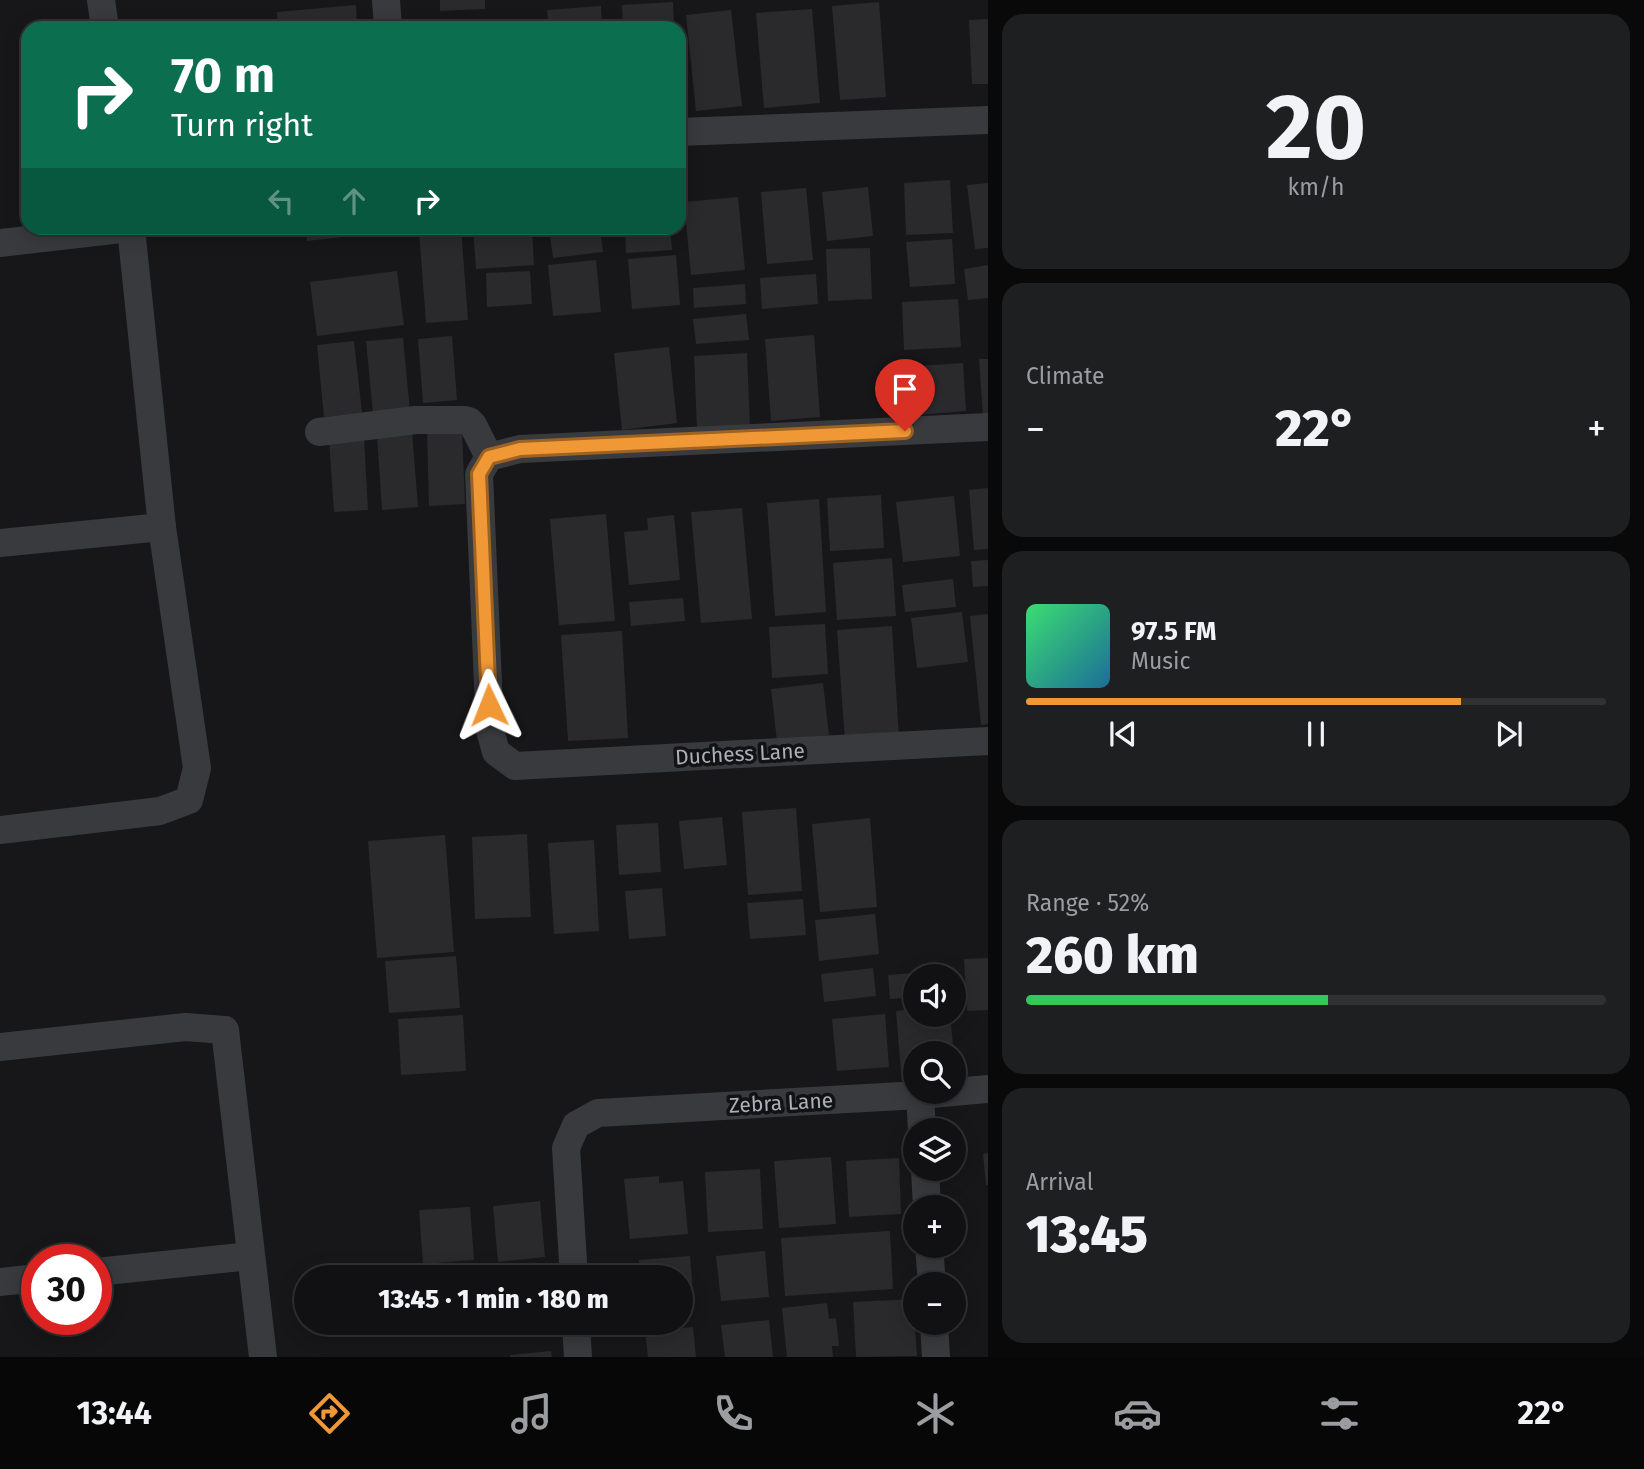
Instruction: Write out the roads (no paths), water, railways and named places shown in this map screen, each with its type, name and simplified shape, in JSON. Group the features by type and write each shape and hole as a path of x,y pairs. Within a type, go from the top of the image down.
{"street":[{"path":"101,0 104,21"},
{"path":"386,0 388,21"},
{"path":"686,132 988,120"},
{"path":"0,243 69,235"},
{"path":"0,830 160,811 190,800 197,768 162,527 131,235"},
{"path":"319,432 416,420 464,420 473,425 489,457 520,449 988,427"},
{"name":"Duchess Lane","path":"489,457 479,474 491,730 496,752 515,766 988,741"},
{"path":"0,543 162,527"},
{"path":"0,1047 185,1027 225,1030 263,1357"},
{"name":"Zebra Lane","path":"966,1091 988,1089"},
{"name":"Zebra Lane","path":"573,1265 566,1148 576,1125 598,1114 903,1097"},
{"path":"112,1270 251,1256"},
{"path":"0,1282 21,1280"},
{"path":"577,1335 578,1357"},
{"path":"935,1335 936,1357"}]}
